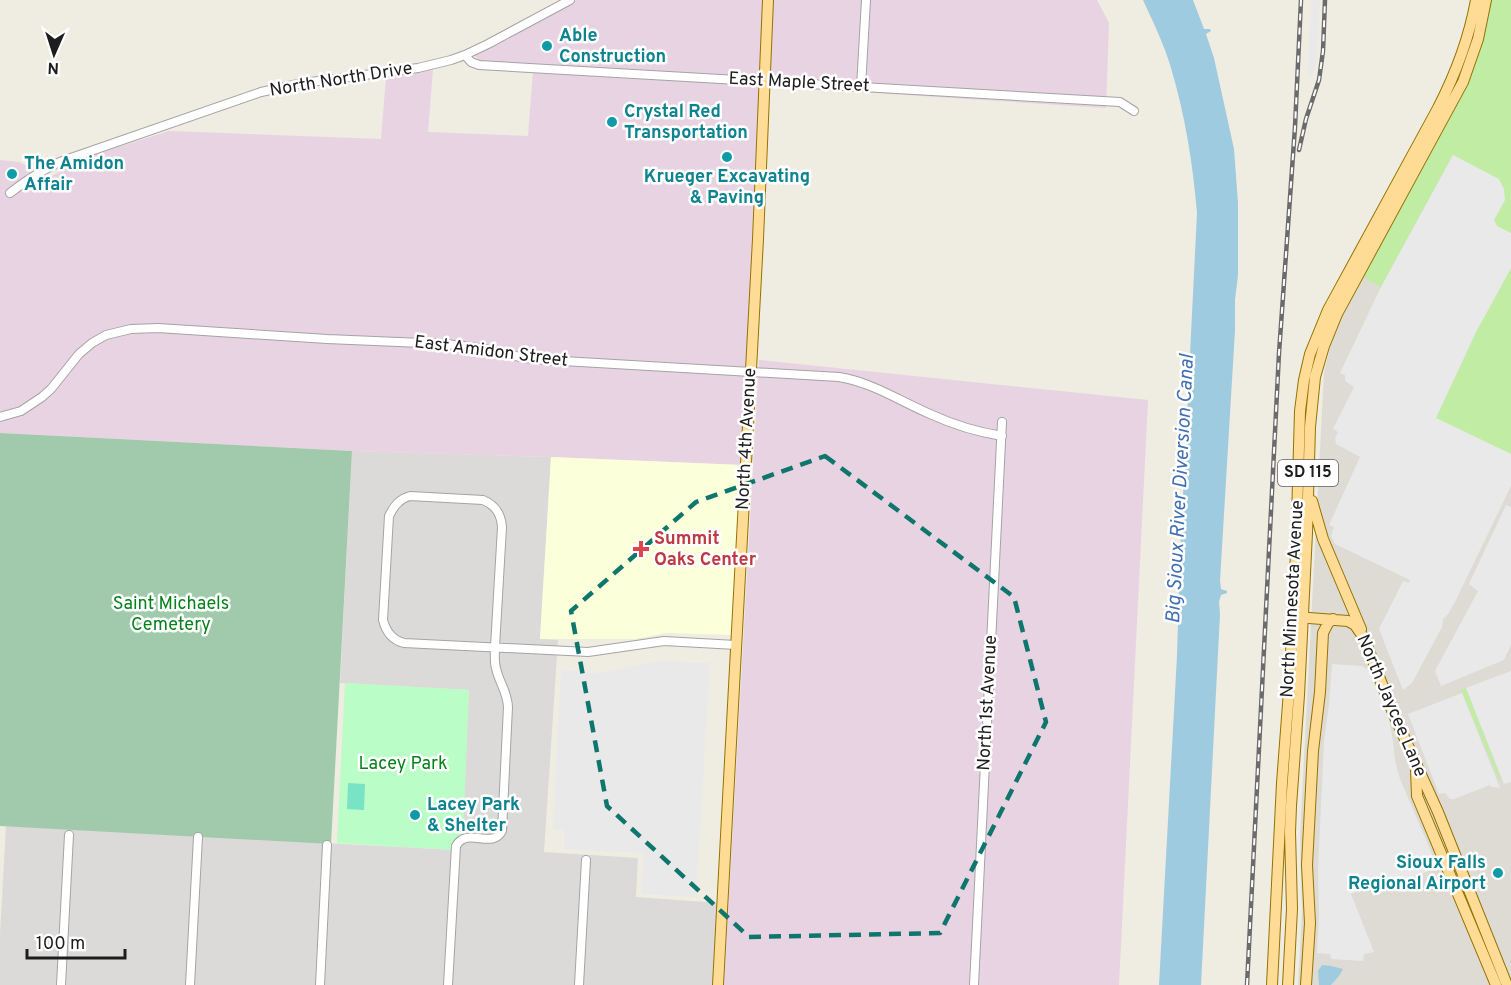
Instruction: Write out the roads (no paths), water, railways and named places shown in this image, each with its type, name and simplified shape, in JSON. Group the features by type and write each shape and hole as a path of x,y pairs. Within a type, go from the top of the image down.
{"main road":[{"name":"North 4th Avenue","path":"718,985 761,180 768,0"},
{"name":"North Minnesota Avenue","path":"1288,985 1292,909 1291,815 1298,618 1300,411 1304,380 1310,354 1331,303 1450,83 1466,44 1476,0"},
{"name":"North Minnesota Avenue","path":"1272,985 1282,783 1289,691 1307,533 1308,464 1315,377 1329,332 1345,299 1463,82 1478,39 1486,0"},
{"path":"1308,464 1312,503 1319,528 1364,638"},
{"name":"North Jaycee Lane","path":"1298,618 1351,622 1356,625 1364,638 1394,715 1438,812 1507,985"},
{"path":"1306,985 1310,923 1307,865 1313,744 1320,692 1323,633 1328,623 1333,620"},
{"path":"1416,765 1417,796 1496,985"}],"street":[{"name":"North North Drive","path":"10,193 51,165 261,92 303,83 418,68 465,55 570,0"},
{"path":"861,87 866,0"},
{"name":"East Maple Street","path":"465,55 471,62 479,65 1120,102 1134,111"},
{"name":"East Amidon Street","path":"0,417 21,411 42,397 79,354 100,338 123,330 140,328 446,344 475,347 535,359 849,378 943,420 1002,436"},
{"name":"North 1st Avenue","path":"974,985 1002,422"},
{"path":"448,985 457,843 463,838 496,838 502,831 508,707 507,696 495,668 495,647 502,527 496,508 483,500 410,496 395,505 389,516 383,620 385,628 397,641 404,643 495,647 588,652 664,641 736,645"},
{"path":"61,985 69,835"},
{"path":"190,985 198,837"},
{"path":"320,985 327,845"},
{"path":"579,985 586,860"}],"water":[{"path":"1143,0 1193,0 1204,29 1211,31 1206,34 1214,58 1234,149 1238,203 1238,275 1220,581 1221,589 1227,593 1221,595 1219,602 1201,985 1159,985 1177,656 1197,213 1188,140 1176,86 1165,50"},
{"path":"1322,965 1343,969 1331,985 1319,985 1318,971"}],"railway":[{"path":"1247,985 1279,353 1295,127 1301,0"},
{"path":"1299,150 1319,80 1323,51 1325,0"}],"place":[{"name":"Able Construction","path":"547,46"},
{"name":"Crystal Red Transportation","path":"612,122"},
{"name":"Krueger Excavating & Paving","path":"727,157"},
{"name":"The Amidon Affair","path":"12,174"},
{"name":"Summit Oaks Center","path":"641,549"},
{"name":"Lacey Park & Shelter","path":"415,815"},
{"name":"Sioux Falls Regional Airport","path":"1498,873"}],"water label":[{"name":"Big Sioux River Diversion Canal","path":"1181,489"}],"park label":[{"name":"Saint Michaels Cemetery","path":"171,614"},
{"name":"Lacey Park","path":"403,764"}]}
